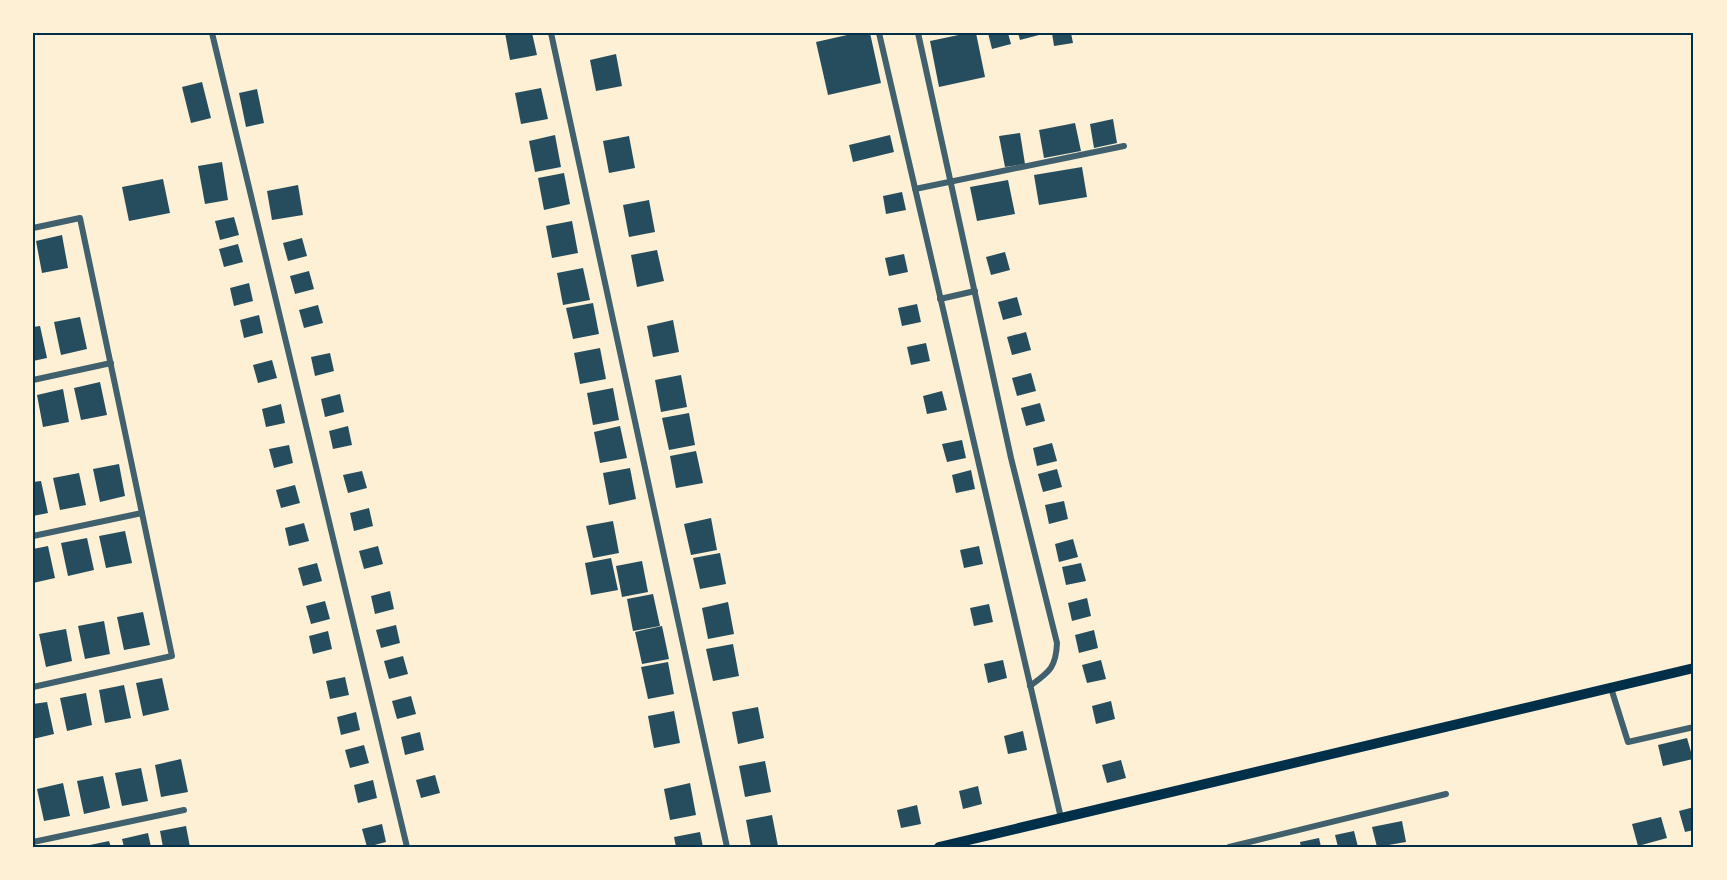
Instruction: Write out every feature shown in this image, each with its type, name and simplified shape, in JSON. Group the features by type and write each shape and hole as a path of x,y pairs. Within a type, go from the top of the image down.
{"main road":[{"path":"939,847 1694,668"}],"street":[{"path":"212,33 407,847"},
{"path":"551,33 727,847"},
{"path":"879,33 1061,818"},
{"path":"920,33 1011,458 1057,643 1057,658 1049,672 1030,686"},
{"path":"915,189 1124,146"},
{"path":"33,228 80,218 172,656 33,687"},
{"path":"940,299 975,291"},
{"path":"33,380 111,363"},
{"path":"33,536 142,513"},
{"path":"1611,688 1628,742 1694,727"},
{"path":"1228,847 1446,794"},
{"path":"33,842 183,810"}],"building":[{"path":"505,33 532,33 537,55 510,60"},
{"path":"856,33 870,33 881,83 828,95 816,42"},
{"path":"976,33 985,77 939,87 930,41"},
{"path":"988,33 1008,33 1011,44 992,49"},
{"path":"1018,33 1039,33 1039,35 1020,40"},
{"path":"1052,33 1071,33 1073,43 1054,46"},
{"path":"616,54 622,86 596,91 590,60"},
{"path":"202,82 211,118 191,123 182,87"},
{"path":"541,88 548,119 521,124 515,93"},
{"path":"257,89 264,123 246,127 239,93"},
{"path":"1113,119 1117,143 1094,148 1090,124"},
{"path":"1075,123 1081,151 1044,158 1039,130"},
{"path":"1020,133 1025,164 1005,167 999,136"},
{"path":"555,135 561,167 535,172 529,141"},
{"path":"890,135 894,152 853,162 849,145"},
{"path":"629,136 635,168 609,173 603,141"},
{"path":"222,162 228,200 205,204 198,166"},
{"path":"1082,167 1087,197 1039,205 1034,175"},
{"path":"564,173 570,204 544,210 538,178"},
{"path":"163,179 170,213 129,221 122,187"},
{"path":"1008,180 1015,214 977,221 970,187"},
{"path":"298,185 303,215 272,220 267,191"},
{"path":"902,192 906,210 886,214 883,196"},
{"path":"649,200 655,232 629,237 623,205"},
{"path":"234,217 239,235 220,240 215,221"},
{"path":"572,221 578,253 552,258 546,226"},
{"path":"62,235 68,268 42,273 36,241"},
{"path":"302,238 307,256 288,261 283,243"},
{"path":"238,244 243,262 224,267 219,249"},
{"path":"657,250 664,281 637,287 631,255"},
{"path":"1005,252 1010,270 991,275 986,257"},
{"path":"904,254 908,272 889,276 885,258"},
{"path":"583,268 590,300 563,305 557,273"},
{"path":"309,271 314,289 295,294 290,276"},
{"path":"249,283 253,301 234,306 230,288"},
{"path":"1017,297 1022,315 1003,320 998,302"},
{"path":"593,303 599,334 573,339 566,308"},
{"path":"917,304 921,322 902,326 898,308"},
{"path":"318,305 323,323 304,328 299,310"},
{"path":"259,315 263,333 244,338 240,320"},
{"path":"80,317 87,349 61,355 54,322"},
{"path":"673,320 679,352 653,357 647,326"},
{"path":"40,326 47,358 33,361 33,327"},
{"path":"1026,332 1031,350 1012,355 1007,337"},
{"path":"926,343 930,361 911,365 907,347"},
{"path":"600,348 606,379 580,384 574,353"},
{"path":"330,353 334,371 315,376 311,357"},
{"path":"272,360 277,378 258,383 253,365"},
{"path":"1031,373 1036,391 1017,396 1012,378"},
{"path":"681,375 687,407 661,412 655,380"},
{"path":"100,382 107,415 81,420 74,388"},
{"path":"613,388 619,420 593,425 587,393"},
{"path":"63,389 69,422 43,427 37,395"},
{"path":"942,391 947,410 927,414 923,396"},
{"path":"340,394 344,412 325,417 321,399"},
{"path":"1040,403 1045,421 1026,426 1021,408"},
{"path":"281,404 285,423 266,427 262,409"},
{"path":"689,413 695,445 669,450 662,418"},
{"path":"348,426 352,445 333,449 329,431"},
{"path":"620,426 627,458 600,463 594,432"},
{"path":"962,440 966,458 947,462 942,444"},
{"path":"1052,443 1057,461 1037,466 1033,448"},
{"path":"289,445 293,463 274,468 269,449"},
{"path":"696,451 703,483 676,488 670,456"},
{"path":"119,464 125,496 100,502 93,469"},
{"path":"630,468 636,499 609,505 603,473"},
{"path":"1057,469 1062,487 1043,492 1038,474"},
{"path":"971,470 975,489 956,493 952,475"},
{"path":"362,471 367,488 348,493 343,475"},
{"path":"79,473 86,505 60,510 53,478"},
{"path":"41,481 48,513 33,516 33,482"},
{"path":"295,485 300,503 281,508 276,490"},
{"path":"1064,501 1068,519 1049,524 1045,505"},
{"path":"369,508 373,526 354,531 350,513"},
{"path":"711,518 717,550 691,555 684,524"},
{"path":"613,521 619,553 593,558 586,526"},
{"path":"304,523 309,541 289,546 285,528"},
{"path":"125,531 132,563 106,568 99,536"},
{"path":"87,538 94,570 68,576 61,543"},
{"path":"1073,539 1078,557 1059,562 1055,544"},
{"path":"48,546 55,578 33,583 33,549"},
{"path":"378,546 383,564 364,569 359,551"},
{"path":"979,546 983,564 964,568 960,550"},
{"path":"720,553 726,584 700,589 693,558"},
{"path":"611,558 618,590 591,595 585,563"},
{"path":"642,561 648,592 622,597 616,566"},
{"path":"317,563 322,581 303,586 298,568"},
{"path":"1081,563 1086,581 1066,585 1062,567"},
{"path":"390,591 394,609 375,614 371,596"},
{"path":"653,594 660,626 633,631 627,599"},
{"path":"1087,598 1091,616 1072,621 1068,603"},
{"path":"325,601 330,619 311,624 306,606"},
{"path":"728,602 734,634 708,639 702,608"},
{"path":"989,604 993,622 974,626 970,608"},
{"path":"143,612 150,645 124,650 117,617"},
{"path":"104,621 110,654 85,659 78,626"},
{"path":"396,625 400,643 381,648 376,630"},
{"path":"662,626 669,659 642,664 635,632"},
{"path":"66,629 72,661 46,667 39,634"},
{"path":"1094,630 1098,648 1079,653 1075,635"},
{"path":"328,631 332,649 313,654 309,636"},
{"path":"733,644 739,676 713,681 706,649"},
{"path":"403,656 408,674 389,679 384,661"},
{"path":"1003,660 1007,678 988,683 984,664"},
{"path":"1101,660 1106,679 1087,683 1082,665"},
{"path":"668,662 674,694 648,699 641,667"},
{"path":"345,677 349,695 330,699 326,681"},
{"path":"162,678 169,710 143,716 136,683"},
{"path":"124,685 131,718 105,723 99,690"},
{"path":"86,693 92,725 67,731 60,698"},
{"path":"411,696 416,714 397,719 392,701"},
{"path":"1111,701 1115,719 1096,724 1092,706"},
{"path":"47,702 54,734 33,739 33,704"},
{"path":"758,707 764,738 738,744 732,712"},
{"path":"674,711 680,743 654,748 648,716"},
{"path":"356,712 360,730 341,735 337,717"},
{"path":"1023,731 1027,750 1008,754 1004,736"},
{"path":"420,732 424,750 405,755 401,737"},
{"path":"1687,738 1693,759 1663,766 1658,745"},
{"path":"364,745 369,763 350,768 345,750"},
{"path":"181,759 188,792 161,797 155,765"},
{"path":"1121,760 1126,778 1107,783 1102,765"},
{"path":"765,761 771,792 745,797 739,766"},
{"path":"141,768 148,801 122,806 115,773"},
{"path":"435,775 440,793 421,798 416,780"},
{"path":"103,776 110,808 84,814 77,781"},
{"path":"373,780 377,798 358,803 354,785"},
{"path":"63,783 70,816 44,821 37,789"},
{"path":"690,783 696,815 670,820 664,789"},
{"path":"978,786 982,804 963,809 959,791"},
{"path":"917,805 921,824 901,828 897,810"},
{"path":"1694,807 1694,830 1685,832 1679,811"},
{"path":"772,815 778,846 751,847 746,820"},
{"path":"1661,817 1667,838 1638,846 1632,824"},
{"path":"1402,821 1406,842 1377,847 1372,827"},
{"path":"382,824 386,842 367,847 362,829"},
{"path":"186,826 190,847 163,847 160,831"},
{"path":"1354,831 1358,847 1338,847 1335,835"},
{"path":"700,832 703,847 676,847 674,837"},
{"path":"148,833 151,847 124,847 122,839"},
{"path":"1319,838 1321,847 1301,847 1300,842"},
{"path":"109,841 111,847 85,847 85,846"}]}
